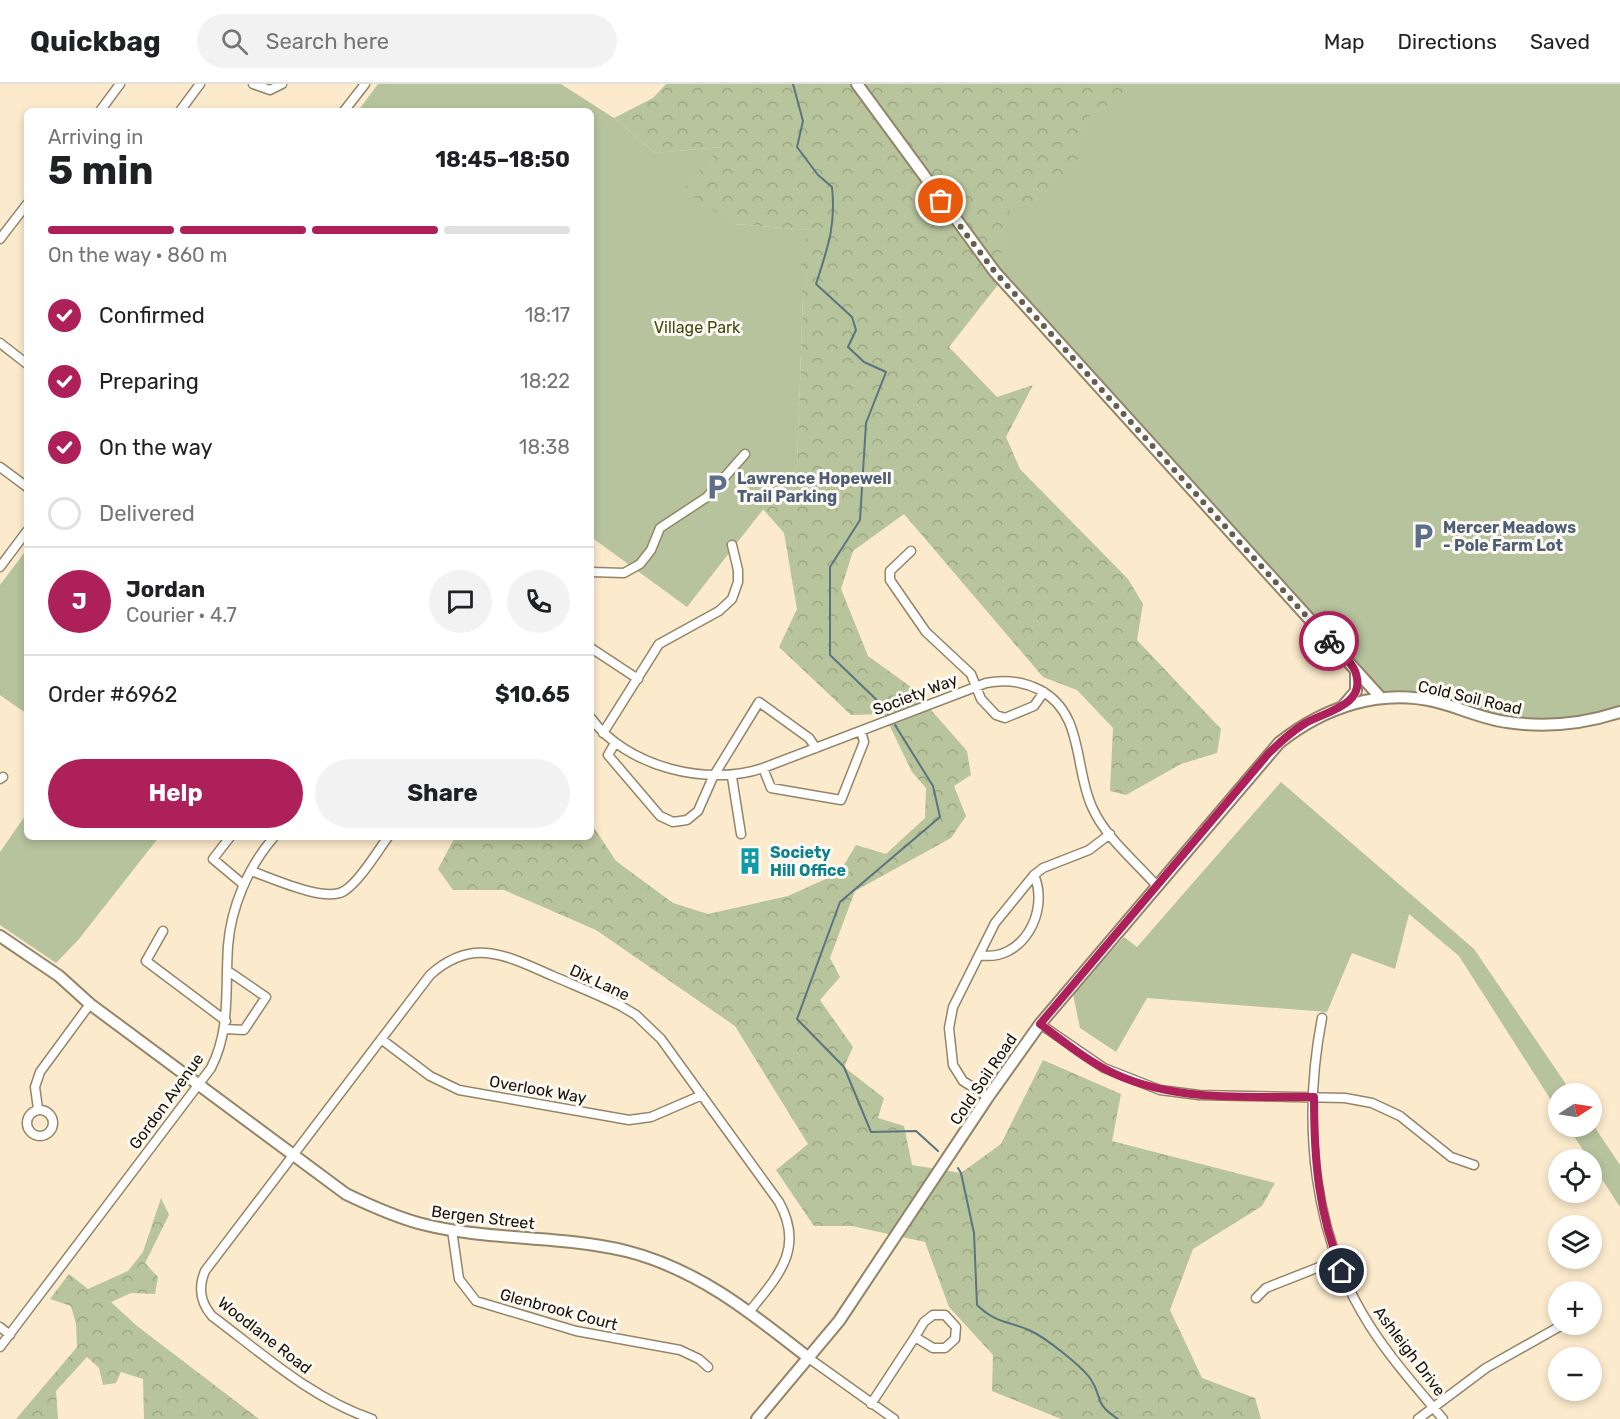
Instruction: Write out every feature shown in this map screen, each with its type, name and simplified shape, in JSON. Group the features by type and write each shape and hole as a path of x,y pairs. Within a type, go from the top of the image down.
{"street":[{"path":"102,108 120,84"},
{"path":"182,108 200,84"},
{"path":"253,84 270,90 282,84"},
{"path":"857,84 995,272 1380,698"},
{"path":"346,108 361,86"},
{"path":"0,239 24,208"},
{"path":"0,343 24,362"},
{"path":"594,572 624,573 640,564 651,550 660,528 707,497 745,454"},
{"path":"0,466 24,485"},
{"path":"0,567 24,535"},
{"path":"603,733 665,639 719,611 732,599 738,582 738,570 732,545"},
{"path":"911,551 893,568 890,580 926,632 971,674 981,699 1000,717 1034,706 1044,692"},
{"path":"594,650 638,679"},
{"path":"1341,707 1356,692 1356,671"},
{"name":"Society Way","path":"594,722 615,743 662,765 713,777 732,777 763,768 976,687 1010,681 1022,682 1044,692 1057,702 1069,720 1088,796 1100,822 1156,885"},
{"name":"Cold Soil Road","path":"758,1419 810,1359 840,1319 988,1097 1040,1024 1279,743 1306,723 1341,707 1380,698 1434,701 1487,718 1528,725 1566,725 1620,712"},
{"path":"615,743 608,755 657,813 666,820 680,822 693,816 713,777 759,702 808,738 816,748"},
{"path":"763,768 771,788 841,800 864,742 861,731"},
{"path":"732,777 741,834"},
{"path":"988,1097 970,1086 957,1072 950,1055 949,1034 953,1007 995,923 1034,875 1043,868 1089,850 1110,834"},
{"path":"228,840 213,859 244,885"},
{"name":"Gordon Avenue","path":"0,1347 198,1086 218,1055 226,1025 232,923 244,885 272,840"},
{"path":"251,871 321,894 335,895 349,888 386,840"},
{"path":"978,955 996,956 1021,943 1031,932 1040,892 1034,875"},
{"path":"163,931 146,961 226,1025 244,1029 266,997 228,971"},
{"name":"Bergen Street","path":"0,936 59,976 90,1004 327,1183 370,1206 422,1224 452,1230 598,1245 626,1251 694,1276 749,1312 894,1419"},
{"name":"Dix Lane","path":"292,1156 439,966 471,953 496,953 614,1002 636,1016 661,1039 779,1202 788,1221 790,1242 786,1263 749,1312"},
{"path":"38,1109 35,1087 40,1072 90,1004"},
{"name":"Ashleigh Drive","path":"1322,1018 1315,1063 1314,1097 1316,1176 1327,1230 1337,1260 1370,1326 1443,1419"},
{"path":"1040,1024 1104,1068 1160,1090 1199,1095 1358,1100 1386,1109 1413,1125 1452,1157 1474,1165"},
{"name":"Overlook Way","path":"381,1039 430,1076 469,1093 629,1120 651,1117 702,1095"},
{"name":"Woodlane Road","path":"292,1156 205,1271 200,1287 203,1302 212,1316 315,1393 361,1417 372,1419"},
{"name":"Glenbrook Court","path":"452,1230 459,1279 476,1300 576,1331 680,1350 699,1359 708,1367"},
{"path":"1256,1298 1266,1288 1337,1260"},
{"path":"871,1404 924,1322 933,1315 945,1315 956,1327 955,1339 945,1348 933,1348 915,1337"},
{"path":"0,1327 10,1335"},
{"path":"1418,1419 1486,1368 1548,1333"}],"green space":[{"name":"Village Park","path":"378,84 561,84 614,118 655,153 722,147 734,224 811,230 803,295 797,466 687,607 594,539 594,108 360,108"},
{"path":"666,84 1131,84 1132,90 1085,119 1077,160 1032,205 1011,205 999,262 1001,281 949,347 997,397 1033,385 1006,437 1020,469 1128,579 1143,604 1137,640 1221,729 1217,753 1181,764 1126,795 1110,791 1113,728 1077,690 1043,677 904,514 853,551 841,589 868,656 911,687 967,751 971,775 954,786 966,816 951,838 855,891 830,958 840,977 820,1000 853,1047 844,1067 884,1098 878,1118 904,1126 912,1165 961,1173 1001,1144 1043,1060 1121,1094 1112,1141 1275,1183 1262,1206 1193,1249 1170,1310 1202,1378 1255,1398 1261,1419 1061,1419 992,1391 993,1355 949,1307 925,1242 852,1226 814,1226 776,1170 808,1144 735,1026 596,930 504,890 453,890 438,869 453,840 594,840 594,828 616,861 673,903 708,914 788,896 839,873 856,845 886,854 925,818 926,788 912,772 884,714 851,715 779,647 797,609 784,533 762,508 797,466 803,296 800,247 811,230 734,224 683,190 721,147 655,153 614,118 653,98"},
{"path":"858,84 1620,84 1620,712 1547,726 1449,705 1381,698 1001,281"},
{"path":"24,553 24,712 0,695 0,585"},
{"path":"1281,782 1474,949 1565,1083 1548,1083 1548,1095 1459,956 1409,914 1395,969 1352,953 1327,1012 1147,998 1116,1052 1080,1028 1073,994 1124,937 1137,947"},
{"path":"24,817 24,840 157,840 79,939 56,963 0,925 0,852"},
{"path":"1574,1137 1601,1137 1620,1165 1620,1207 1602,1179 1602,1149 1582,1149"},
{"path":"161,1198 169,1215 145,1263 158,1277 155,1294 131,1293 111,1302 137,1326 259,1419 144,1419 143,1379 121,1372 116,1383 103,1385 99,1368 87,1357 56,1391 58,1419 16,1419 77,1347 76,1324 71,1306 50,1299 69,1274 88,1289 128,1271 143,1252"}],"waterway":[{"path":"793,84 803,121 797,147 818,175 832,187 832,225 816,284 852,317 856,330 848,347 864,362 886,372 866,423 860,520 830,567 830,655 882,705 888,714"},
{"path":"895,725 933,786 940,817 840,902 797,1019 844,1067 871,1132 916,1131 938,1151"},
{"path":"958,1168 974,1233 977,1305 997,1319 1037,1334 1062,1352 1090,1378 1101,1404 1118,1419"}],"way so far":[{"path":"941,201 995,272 1329,641"}],"place":[{"name":"Lawrence Hopewell Trail Parking","path":"717,487"},
{"name":"Mercer Meadows - Pole Farm Lot","path":"1423,536"},
{"name":"Society Hill Office","path":"750,861"}],"route":[{"path":"1329,641 1356,671 1357,686 1353,696 1341,707 1293,731 1268,754 1040,1024 1104,1068 1160,1090 1199,1095 1314,1097 1316,1176 1327,1230 1342,1271"}]}
